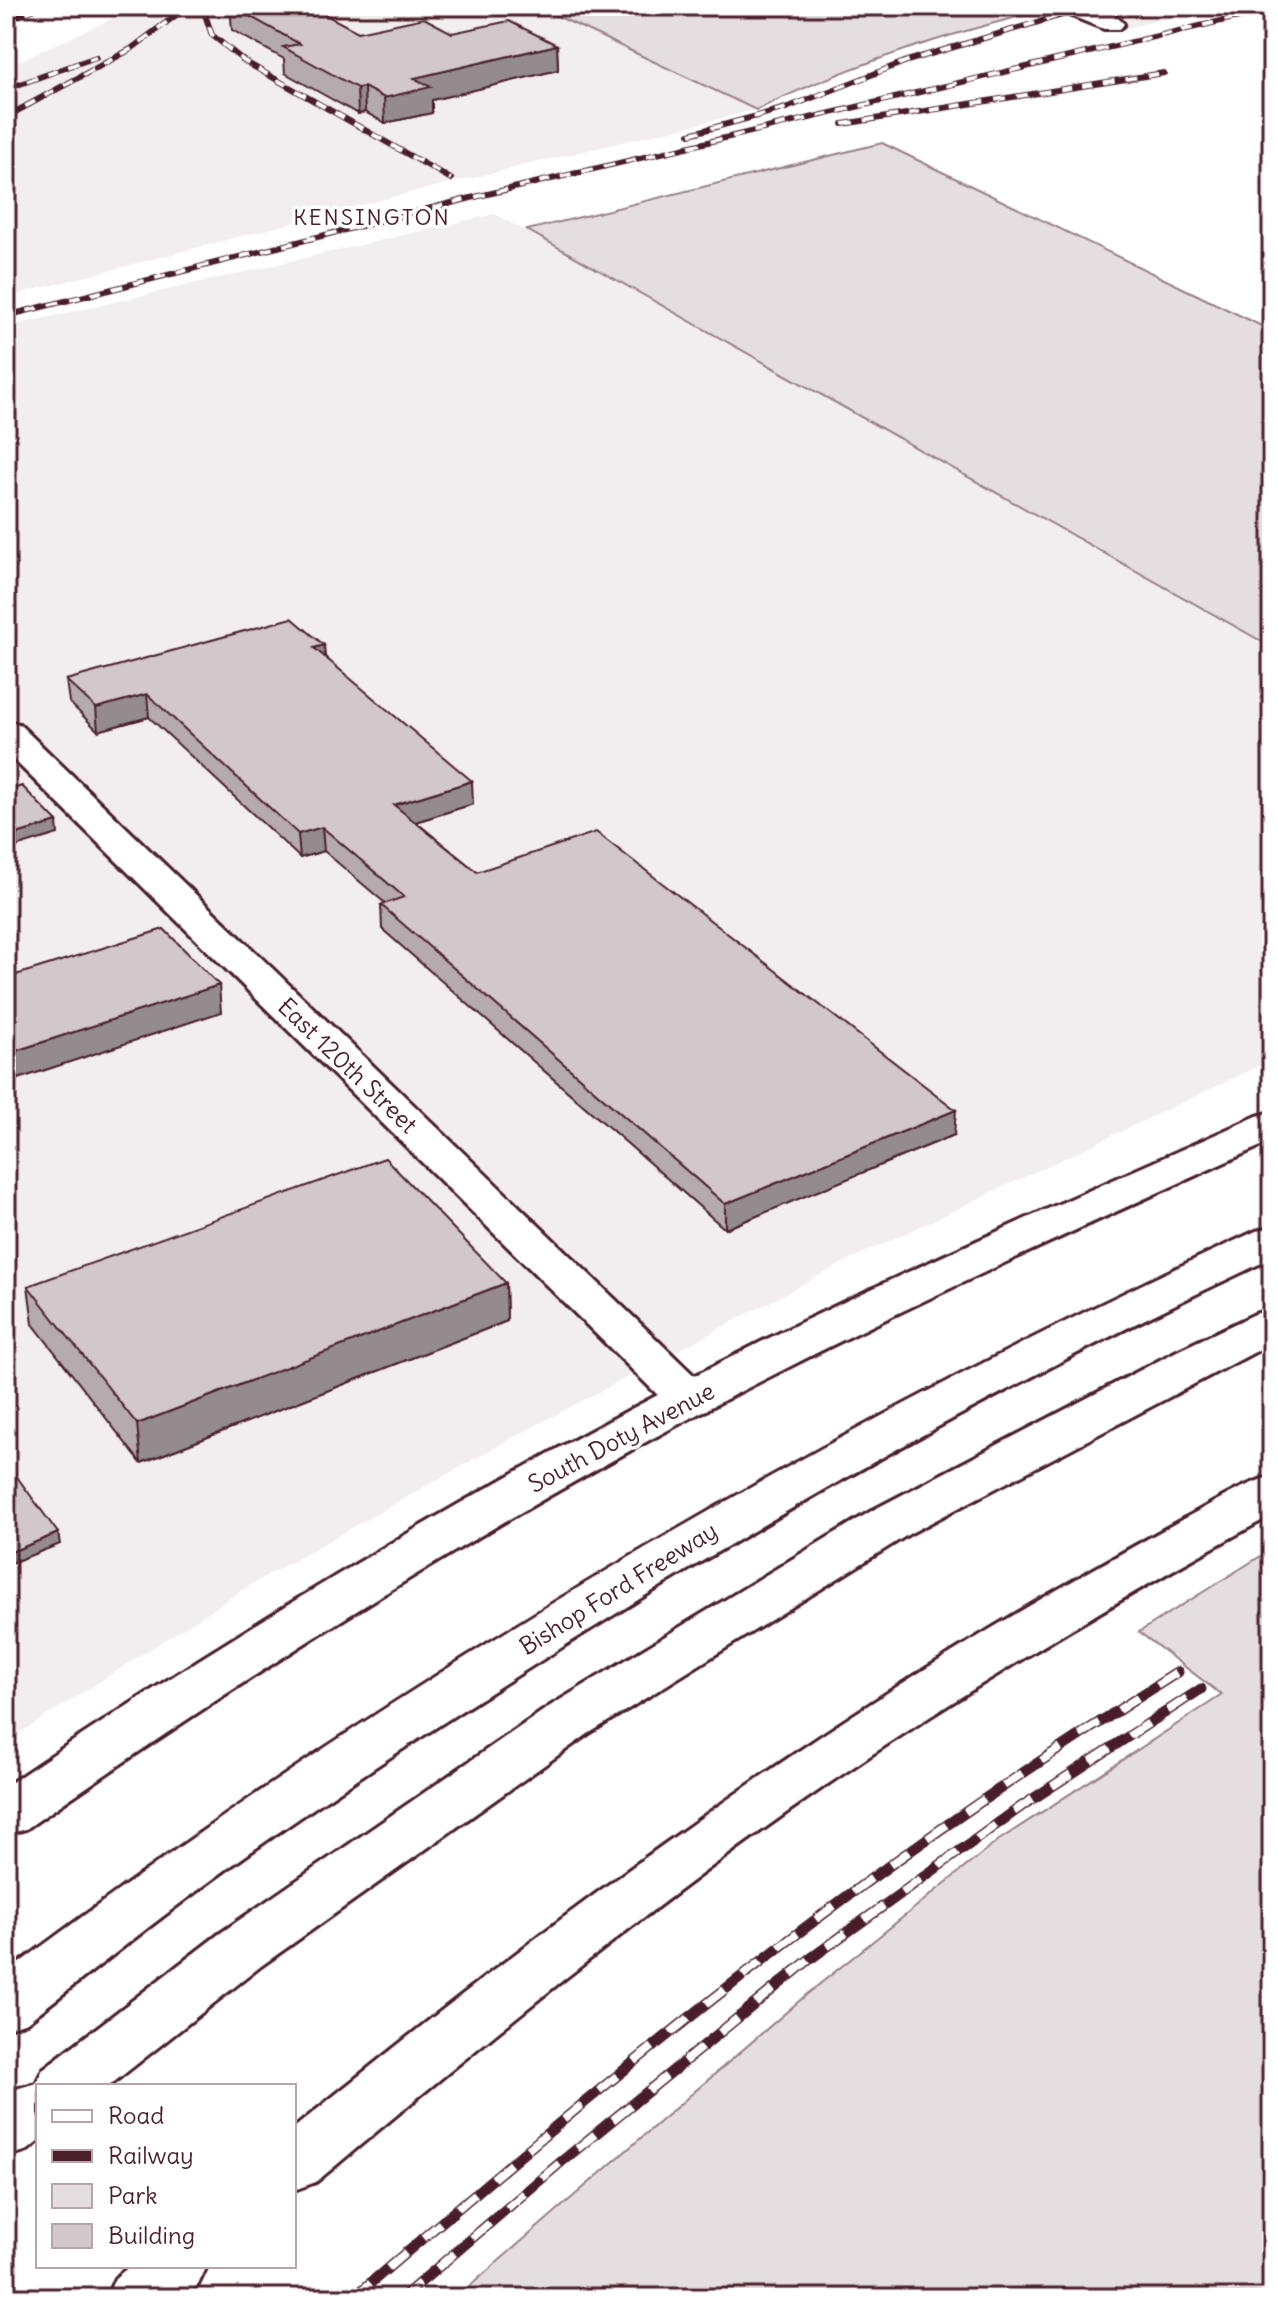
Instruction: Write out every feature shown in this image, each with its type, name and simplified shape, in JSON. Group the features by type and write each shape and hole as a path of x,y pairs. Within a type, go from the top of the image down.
{"main road":[{"path":"1067,6 1112,24"},
{"name":"East 120th Street","path":"6,732 690,1399"},
{"name":"South Doty Avenue","path":"6,1814 263,1642 557,1470 690,1399 892,1298 1272,1125"},
{"name":"Bishop Ford Freeway","path":"6,2005 172,1879 354,1753 645,1569 818,1469 1125,1309 1272,1241"},
{"path":"68,2084 240,1950 569,1720 891,1522 1272,1324"},
{"path":"296,2162 431,2050 603,1916 801,1775 1087,1594 1272,1493"},
{"path":"6,2132 36,2109"},
{"path":"138,2298 173,2268"}],"shaded area":[{"path":"140,6 536,6 756,110 397,196 6,297 6,67"},
{"path":"1055,6 1219,6 1114,31"},
{"path":"495,214 1272,647 1272,1060 849,1260 510,1439 250,1585 6,1742 6,327"}],"green space":[{"path":"536,6 1058,7 904,50 756,110"},
{"path":"882,143 1272,331 1272,647 527,230"},
{"path":"1272,1549 1272,2298 456,2298 806,1995 999,1840 1222,1695 1139,1632"}],"building":[{"path":"231,6 309,6 358,32 424,18 452,33 509,21 557,45 414,78 431,87 384,98 364,87 357,88 283,47 300,44"},
{"path":"292,618 324,645 314,648 472,781 394,805 477,872 596,832 956,1110 725,1204 381,905 404,897 322,827 298,834 147,694 96,708 66,680"},
{"path":"22,786 57,822 6,837 6,791"},
{"path":"164,929 219,985 6,1054 6,978"},
{"path":"385,1158 506,1283 137,1424 28,1286"},
{"path":"6,1462 58,1533 6,1554"}],"railway":[{"path":"6,21 42,6"},
{"path":"6,117 131,49 188,6"},
{"path":"202,6 212,35 244,61 451,179"},
{"path":"690,134 786,108 907,61 1092,6"},
{"path":"6,316 475,197 1272,9"},
{"path":"6,89 96,57"},
{"path":"843,124 1164,73"},
{"path":"353,2298 601,2089 792,1938 976,1805 1178,1672"},
{"path":"402,2298 561,2162 810,1959 1022,1806 1201,1689"}],"district":[{"name":"KENSINGTON","path":"372,217"}]}
